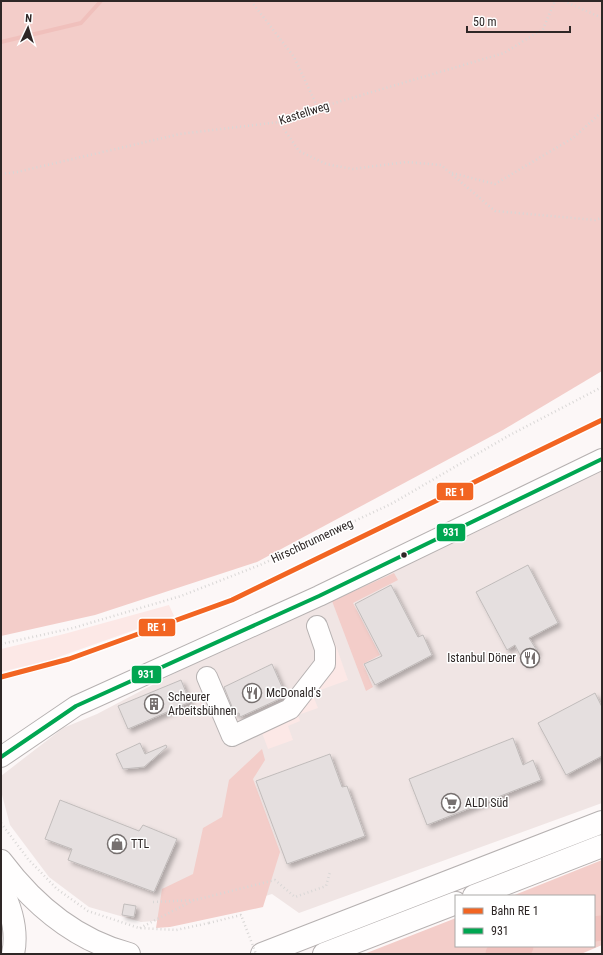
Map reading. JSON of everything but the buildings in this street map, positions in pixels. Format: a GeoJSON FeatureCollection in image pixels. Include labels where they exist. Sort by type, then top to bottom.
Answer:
{"type":"FeatureCollection","features":[{"type":"Feature","properties":{"kind":"highway"},"geometry":{"type":"LineString","coordinates":[[246,954],[263,953],[602,822]]}},
{"type":"Feature","properties":{"kind":"highway"},"geometry":{"type":"LineString","coordinates":[[477,895],[602,846]]}},
{"type":"Feature","properties":{"kind":"highway"},"geometry":{"type":"LineString","coordinates":[[1,861],[32,899],[60,922],[89,939],[129,954]]}},
{"type":"Feature","properties":{"kind":"highway"},"geometry":{"type":"LineString","coordinates":[[1,888],[12,918],[14,932],[13,954]]}},
{"type":"Feature","properties":{"kind":"highway"},"geometry":{"type":"LineString","coordinates":[[324,954],[455,903]]}},
{"type":"Feature","properties":{"kind":"street"},"geometry":{"type":"LineString","coordinates":[[1,757],[76,706],[319,596],[602,459]]}},
{"type":"Feature","properties":{"kind":"street"},"geometry":{"type":"LineString","coordinates":[[207,676],[232,736],[290,709],[325,664],[325,649],[316,626]]}},
{"type":"Feature","properties":{"kind":"path"},"geometry":{"type":"LineString","coordinates":[[251,1],[294,57],[318,108]]}},
{"type":"Feature","properties":{"kind":"path","name":"Kastellweg"},"geometry":{"type":"LineString","coordinates":[[1,174],[17,172],[180,134],[279,122],[318,108],[504,53],[543,29],[555,1]]}},
{"type":"Feature","properties":{"kind":"path"},"geometry":{"type":"LineString","coordinates":[[564,1],[602,18]]}},
{"type":"Feature","properties":{"kind":"path"},"geometry":{"type":"LineString","coordinates":[[452,173],[494,184],[573,138],[602,112]]}},
{"type":"Feature","properties":{"kind":"path"},"geometry":{"type":"LineString","coordinates":[[279,122],[299,151],[326,164],[353,169],[406,162],[441,165],[496,211],[595,220],[602,218]]}},
{"type":"Feature","properties":{"kind":"path","name":"Hirschbrunnenweg"},"geometry":{"type":"LineString","coordinates":[[1,644],[73,628],[181,596],[260,565],[391,504],[508,436],[602,388]]}},
{"type":"Feature","properties":{"kind":"path"},"geometry":{"type":"LineString","coordinates":[[1,823],[28,859],[57,889],[88,912],[140,928],[176,930],[241,915],[263,953]]}},
{"type":"Feature","properties":{"kind":"path"},"geometry":{"type":"LineString","coordinates":[[154,902],[195,900],[275,880],[295,897],[326,886],[330,872]]}},
{"type":"Feature","properties":{"kind":"path"},"geometry":{"type":"LineString","coordinates":[[140,928],[195,900]]}},
{"type":"Feature","properties":{"kind":"shaded area"},"geometry":{"type":"Polygon","coordinates":[[[1,1],[602,1],[602,371],[503,430],[257,562],[95,615],[1,636],[1,1]]]}},
{"type":"Feature","properties":{"kind":"shaded area"},"geometry":{"type":"Polygon","coordinates":[[[602,466],[602,803],[299,913],[272,894],[193,918],[141,922],[89,907],[49,877],[10,825],[1,791],[1,776],[63,728],[97,714],[177,672],[503,517],[602,466]]]}},
{"type":"Feature","properties":{"kind":"shaded area"},"geometry":{"type":"Polygon","coordinates":[[[394,573],[398,580],[353,603],[380,655],[363,664],[373,687],[366,691],[332,601],[394,573]]]}},
{"type":"Feature","properties":{"kind":"shaded area"},"geometry":{"type":"Polygon","coordinates":[[[169,605],[174,616],[50,660],[1,672],[1,649],[64,634],[169,605]]]}},
{"type":"Feature","properties":{"kind":"shaded area"},"geometry":{"type":"Polygon","coordinates":[[[335,643],[348,680],[312,693],[318,708],[298,715],[300,721],[288,726],[293,740],[268,749],[261,730],[327,646],[335,643]]]}},
{"type":"Feature","properties":{"kind":"shaded area"},"geometry":{"type":"Polygon","coordinates":[[[262,749],[265,760],[253,779],[280,852],[263,907],[170,927],[156,928],[162,889],[193,874],[203,828],[222,817],[229,780],[262,749]]]}},
{"type":"Feature","properties":{"kind":"shaded area"},"geometry":{"type":"Polygon","coordinates":[[[602,860],[602,945],[581,954],[364,954],[455,918],[455,947],[595,947],[595,895],[514,895],[602,860]]]}},
{"type":"Feature","properties":{"kind":"waterway"},"geometry":{"type":"LineString","coordinates":[[1,42],[81,23],[101,1]]}},
{"type":"Feature","properties":{"kind":"waterway"},"geometry":{"type":"LineString","coordinates":[[595,929],[602,928]]}},
{"type":"Feature","properties":{"kind":"waterway"},"geometry":{"type":"LineString","coordinates":[[498,954],[518,947]]}},
{"type":"Feature","properties":{"kind":"transit line"},"geometry":{"type":"LineString","coordinates":[[1,677],[69,659],[232,600],[602,420]]}},
{"type":"Feature","properties":{"kind":"transit line","name":"931"},"geometry":{"type":"LineString","coordinates":[[1,757],[76,706],[319,596],[602,459]]}},
{"type":"Feature","properties":{"kind":"place","name":"Istanbul Döner"},"geometry":{"type":"Point","coordinates":[530,658]}},
{"type":"Feature","properties":{"kind":"place","name":"McDonald's"},"geometry":{"type":"Point","coordinates":[252,693]}},
{"type":"Feature","properties":{"kind":"place","name":"Scheurer Arbeitsbühnen"},"geometry":{"type":"Point","coordinates":[154,704]}},
{"type":"Feature","properties":{"kind":"place","name":"ALDI Süd"},"geometry":{"type":"Point","coordinates":[451,803]}},
{"type":"Feature","properties":{"kind":"place","name":"TTL"},"geometry":{"type":"Point","coordinates":[117,844]}}]}
